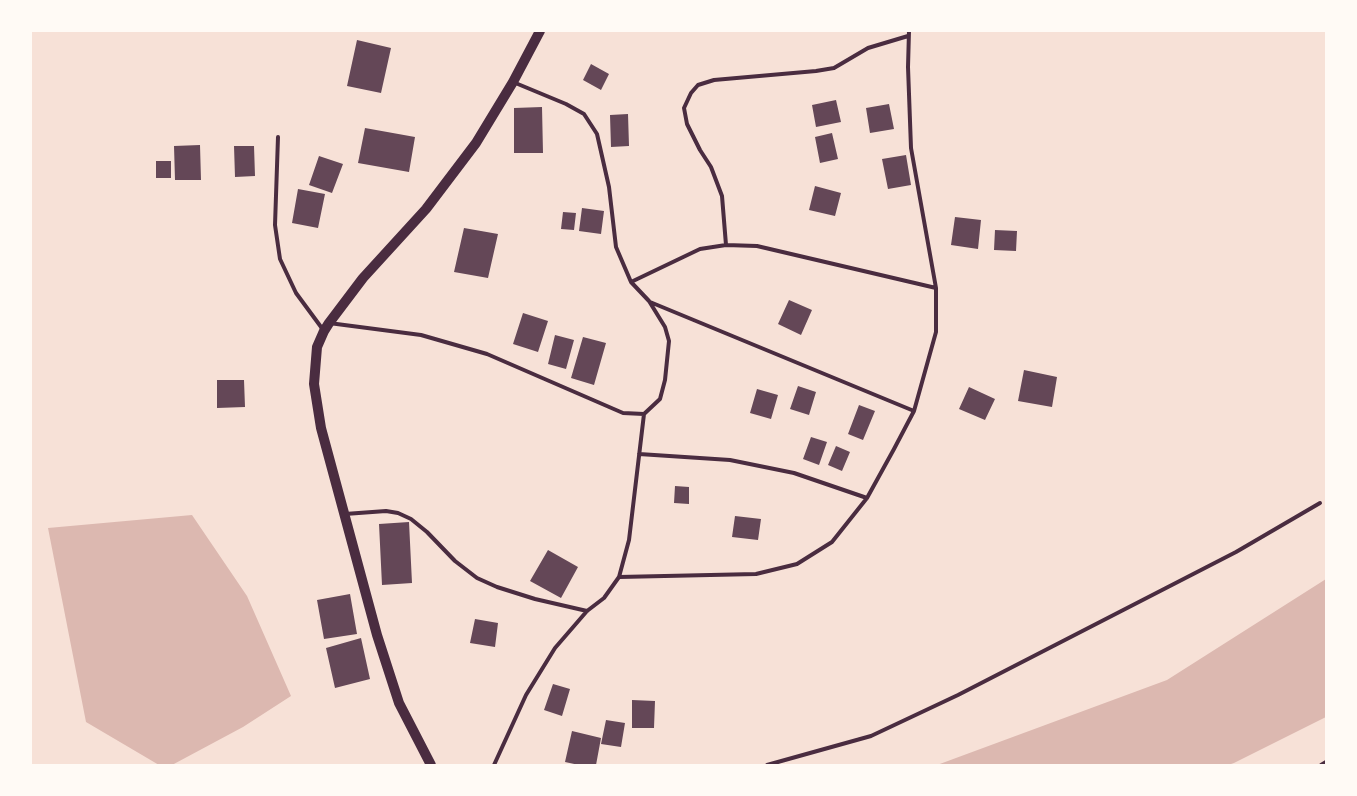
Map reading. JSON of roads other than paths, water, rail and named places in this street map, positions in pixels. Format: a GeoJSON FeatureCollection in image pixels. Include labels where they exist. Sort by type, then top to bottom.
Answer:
{"type":"FeatureCollection","features":[{"type":"Feature","properties":{"kind":"main road"},"geometry":{"type":"LineString","coordinates":[[431,765],[398,703],[377,635],[344,514],[322,428],[314,384],[317,347],[326,327],[363,278],[430,203],[476,143],[513,82],[540,31]]}},
{"type":"Feature","properties":{"kind":"street"},"geometry":{"type":"LineString","coordinates":[[619,577],[756,574],[797,564],[832,542],[867,498],[914,411],[936,332],[936,288],[911,148],[908,67],[909,31]]}},
{"type":"Feature","properties":{"kind":"street"},"geometry":{"type":"LineString","coordinates":[[726,245],[722,196],[712,167],[700,150],[687,124],[684,108],[691,92],[698,85],[714,80],[834,68],[868,48],[908,36]]}},
{"type":"Feature","properties":{"kind":"street"},"geometry":{"type":"LineString","coordinates":[[494,765],[526,695],[555,648],[587,611],[604,598],[619,577],[629,540],[644,414],[660,399],[665,380],[669,341],[665,327],[649,301],[631,282],[616,247],[609,187],[596,134],[584,114],[566,104],[513,82]]}},
{"type":"Feature","properties":{"kind":"street"},"geometry":{"type":"LineString","coordinates":[[278,137],[275,224],[280,259],[296,293],[326,327],[421,335],[487,354],[623,413],[644,414]]}},
{"type":"Feature","properties":{"kind":"street"},"geometry":{"type":"LineString","coordinates":[[631,282],[700,249],[726,245],[757,246],[936,288]]}},
{"type":"Feature","properties":{"kind":"street"},"geometry":{"type":"LineString","coordinates":[[649,301],[914,411]]}},
{"type":"Feature","properties":{"kind":"street"},"geometry":{"type":"LineString","coordinates":[[639,454],[730,460],[794,473],[867,498]]}},
{"type":"Feature","properties":{"kind":"street"},"geometry":{"type":"LineString","coordinates":[[767,765],[871,736],[958,695],[1236,552],[1320,503]]}},
{"type":"Feature","properties":{"kind":"street"},"geometry":{"type":"LineString","coordinates":[[344,514],[386,511],[398,513],[410,519],[427,532],[455,561],[477,578],[497,587],[535,599],[587,611]]}},
{"type":"Feature","properties":{"kind":"street"},"geometry":{"type":"LineString","coordinates":[[1321,765],[1326,762]]}}]}
